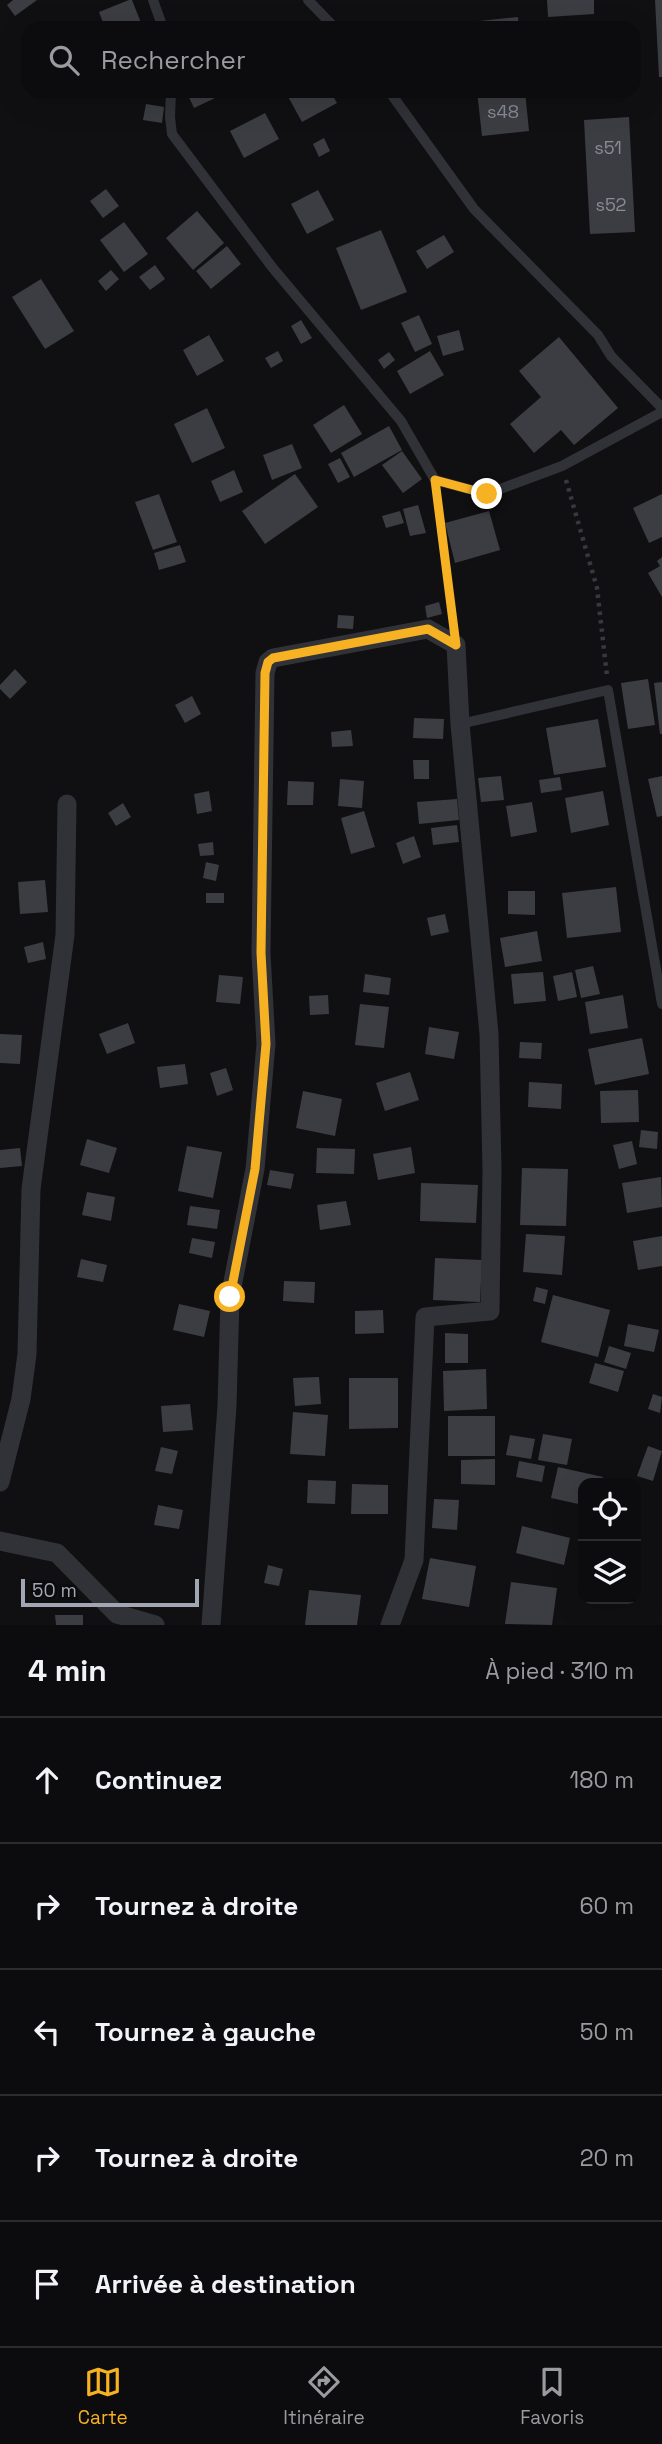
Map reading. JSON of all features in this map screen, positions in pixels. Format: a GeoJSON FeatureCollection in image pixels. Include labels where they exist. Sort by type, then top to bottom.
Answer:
{"type":"FeatureCollection","features":[{"type":"Feature","properties":{"kind":"street"},"geometry":{"type":"LineString","coordinates":[[211,1625],[214,1613],[227,1406],[230,1297],[255,1169],[266,1044],[261,953],[265,673],[268,662],[273,658],[428,629],[456,645],[460,724],[489,1034],[491,1311],[425,1317],[414,1560],[390,1625]]}},
{"type":"Feature","properties":{"kind":"street"},"geometry":{"type":"LineString","coordinates":[[0,1482],[21,1399],[27,1354],[30,1204],[67,911],[66,804]]}},
{"type":"Feature","properties":{"kind":"street"},"geometry":{"type":"LineString","coordinates":[[0,1541],[57,1553],[117,1614],[135,1623],[155,1625]]}},
{"type":"Feature","properties":{"kind":"lane"},"geometry":{"type":"LineString","coordinates":[[153,0],[160,21]]}},
{"type":"Feature","properties":{"kind":"lane"},"geometry":{"type":"LineString","coordinates":[[308,0],[328,21]]}},
{"type":"Feature","properties":{"kind":"lane"},"geometry":{"type":"LineString","coordinates":[[171,98],[172,134],[272,267],[401,421],[435,480],[487,494],[562,466],[662,410],[611,356],[598,335],[474,209],[394,98]]}},
{"type":"Feature","properties":{"kind":"lane"},"geometry":{"type":"LineString","coordinates":[[460,724],[608,690],[662,1004]]}},
{"type":"Feature","properties":{"kind":"path"},"geometry":{"type":"LineString","coordinates":[[562,466],[597,588],[608,690]]}},
{"type":"Feature","properties":{"kind":"path"},"geometry":{"type":"LineString","coordinates":[[435,480],[456,645]]}},
{"type":"Feature","properties":{"kind":"building"},"geometry":{"type":"Polygon","coordinates":[[[13,0],[37,0],[15,16],[7,5],[13,0]]]}},
{"type":"Feature","properties":{"kind":"building"},"geometry":{"type":"Polygon","coordinates":[[[132,0],[140,21],[102,21],[99,12],[132,0]]]}},
{"type":"Feature","properties":{"kind":"building"},"geometry":{"type":"Polygon","coordinates":[[[547,0],[594,0],[594,14],[548,17],[547,0]]]}},
{"type":"Feature","properties":{"kind":"building"},"geometry":{"type":"Polygon","coordinates":[[[655,0],[662,0],[662,77],[659,77],[655,0]]]}},
{"type":"Feature","properties":{"kind":"building"},"geometry":{"type":"Polygon","coordinates":[[[518,17],[518,21],[480,21],[518,17]]]}},
{"type":"Feature","properties":{"kind":"building"},"geometry":{"type":"Polygon","coordinates":[[[189,98],[215,98],[194,108],[189,98]]]}},
{"type":"Feature","properties":{"kind":"building"},"geometry":{"type":"Polygon","coordinates":[[[289,98],[334,98],[337,103],[302,122],[289,98]]]}},
{"type":"Feature","properties":{"kind":"building"},"geometry":{"type":"Polygon","coordinates":[[[478,98],[526,98],[529,131],[482,136],[478,98]]]}},
{"type":"Feature","properties":{"kind":"building"},"geometry":{"type":"Polygon","coordinates":[[[146,104],[164,107],[162,123],[143,120],[146,104]]]}},
{"type":"Feature","properties":{"kind":"building"},"geometry":{"type":"Polygon","coordinates":[[[265,113],[279,139],[244,158],[230,131],[265,113]]]}},
{"type":"Feature","properties":{"kind":"building"},"geometry":{"type":"Polygon","coordinates":[[[629,117],[635,232],[590,234],[584,120],[629,117]]]}},
{"type":"Feature","properties":{"kind":"building"},"geometry":{"type":"Polygon","coordinates":[[[324,138],[330,151],[319,157],[313,144],[324,138]]]}},
{"type":"Feature","properties":{"kind":"building"},"geometry":{"type":"Polygon","coordinates":[[[106,189],[119,206],[103,218],[90,201],[106,189]]]}},
{"type":"Feature","properties":{"kind":"building"},"geometry":{"type":"Polygon","coordinates":[[[318,190],[334,220],[307,234],[291,204],[318,190]]]}},
{"type":"Feature","properties":{"kind":"building"},"geometry":{"type":"Polygon","coordinates":[[[197,211],[224,243],[193,270],[166,238],[197,211]]]}},
{"type":"Feature","properties":{"kind":"building"},"geometry":{"type":"Polygon","coordinates":[[[124,222],[148,254],[124,272],[100,240],[124,222]]]}},
{"type":"Feature","properties":{"kind":"building"},"geometry":{"type":"Polygon","coordinates":[[[381,230],[407,292],[361,310],[336,248],[381,230]]]}},
{"type":"Feature","properties":{"kind":"building"},"geometry":{"type":"Polygon","coordinates":[[[444,235],[454,252],[427,269],[416,251],[444,235]]]}},
{"type":"Feature","properties":{"kind":"building"},"geometry":{"type":"Polygon","coordinates":[[[227,246],[241,264],[211,289],[196,271],[227,246]]]}},
{"type":"Feature","properties":{"kind":"building"},"geometry":{"type":"Polygon","coordinates":[[[155,265],[165,279],[150,290],[139,277],[155,265]]]}},
{"type":"Feature","properties":{"kind":"building"},"geometry":{"type":"Polygon","coordinates":[[[111,270],[119,279],[106,291],[98,281],[111,270]]]}},
{"type":"Feature","properties":{"kind":"building"},"geometry":{"type":"Polygon","coordinates":[[[41,279],[74,331],[45,349],[12,297],[41,279]]]}},
{"type":"Feature","properties":{"kind":"building"},"geometry":{"type":"Polygon","coordinates":[[[419,315],[432,344],[415,352],[401,323],[419,315]]]}},
{"type":"Feature","properties":{"kind":"building"},"geometry":{"type":"Polygon","coordinates":[[[301,320],[312,338],[301,344],[291,326],[301,320]]]}},
{"type":"Feature","properties":{"kind":"building"},"geometry":{"type":"Polygon","coordinates":[[[459,330],[464,350],[443,356],[437,336],[459,330]]]}},
{"type":"Feature","properties":{"kind":"building"},"geometry":{"type":"Polygon","coordinates":[[[209,335],[224,361],[197,376],[183,350],[209,335]]]}},
{"type":"Feature","properties":{"kind":"building"},"geometry":{"type":"Polygon","coordinates":[[[559,337],[618,408],[574,445],[561,430],[534,453],[510,424],[541,397],[519,371],[559,337]]]}},
{"type":"Feature","properties":{"kind":"building"},"geometry":{"type":"Polygon","coordinates":[[[278,351],[283,361],[271,368],[265,358],[278,351]]]}},
{"type":"Feature","properties":{"kind":"building"},"geometry":{"type":"Polygon","coordinates":[[[430,351],[444,375],[410,394],[397,371],[430,351]]]}},
{"type":"Feature","properties":{"kind":"building"},"geometry":{"type":"Polygon","coordinates":[[[389,352],[395,360],[384,369],[378,360],[389,352]]]}},
{"type":"Feature","properties":{"kind":"building"},"geometry":{"type":"Polygon","coordinates":[[[344,405],[362,434],[331,453],[313,425],[344,405]]]}},
{"type":"Feature","properties":{"kind":"building"},"geometry":{"type":"Polygon","coordinates":[[[207,408],[225,448],[192,463],[174,424],[207,408]]]}},
{"type":"Feature","properties":{"kind":"building"},"geometry":{"type":"Polygon","coordinates":[[[389,426],[402,450],[354,477],[341,453],[389,426]]]}},
{"type":"Feature","properties":{"kind":"building"},"geometry":{"type":"Polygon","coordinates":[[[292,444],[302,468],[272,480],[263,455],[292,444]]]}},
{"type":"Feature","properties":{"kind":"building"},"geometry":{"type":"Polygon","coordinates":[[[402,451],[422,479],[403,493],[382,465],[402,451]]]}},
{"type":"Feature","properties":{"kind":"building"},"geometry":{"type":"Polygon","coordinates":[[[340,458],[350,477],[338,483],[328,464],[340,458]]]}},
{"type":"Feature","properties":{"kind":"building"},"geometry":{"type":"Polygon","coordinates":[[[234,470],[243,492],[220,502],[211,481],[234,470]]]}},
{"type":"Feature","properties":{"kind":"building"},"geometry":{"type":"Polygon","coordinates":[[[295,474],[318,507],[265,544],[242,511],[295,474]]]}},
{"type":"Feature","properties":{"kind":"building"},"geometry":{"type":"Polygon","coordinates":[[[159,494],[177,542],[153,550],[135,502],[159,494]]]}},
{"type":"Feature","properties":{"kind":"building"},"geometry":{"type":"Polygon","coordinates":[[[662,494],[662,537],[649,543],[633,508],[662,494]]]}},
{"type":"Feature","properties":{"kind":"building"},"geometry":{"type":"Polygon","coordinates":[[[418,505],[426,533],[410,536],[403,509],[418,505]]]}},
{"type":"Feature","properties":{"kind":"building"},"geometry":{"type":"Polygon","coordinates":[[[400,511],[404,523],[386,528],[382,516],[400,511]]]}},
{"type":"Feature","properties":{"kind":"building"},"geometry":{"type":"Polygon","coordinates":[[[489,511],[500,550],[455,563],[445,523],[489,511]]]}},
{"type":"Feature","properties":{"kind":"building"},"geometry":{"type":"Polygon","coordinates":[[[180,545],[186,562],[159,570],[154,553],[180,545]]]}},
{"type":"Feature","properties":{"kind":"building"},"geometry":{"type":"Polygon","coordinates":[[[662,557],[662,597],[648,573],[660,566],[657,561],[662,557]]]}},
{"type":"Feature","properties":{"kind":"building"},"geometry":{"type":"Polygon","coordinates":[[[439,602],[442,614],[427,618],[425,606],[439,602]]]}},
{"type":"Feature","properties":{"kind":"building"},"geometry":{"type":"Polygon","coordinates":[[[338,615],[354,616],[353,629],[337,628],[338,615]]]}},
{"type":"Feature","properties":{"kind":"building"},"geometry":{"type":"Polygon","coordinates":[[[15,669],[27,682],[10,699],[0,689],[0,685],[15,669]]]}},
{"type":"Feature","properties":{"kind":"building"},"geometry":{"type":"Polygon","coordinates":[[[648,679],[655,725],[628,729],[621,683],[648,679]]]}},
{"type":"Feature","properties":{"kind":"building"},"geometry":{"type":"Polygon","coordinates":[[[662,682],[662,734],[660,734],[654,683],[662,682]]]}},
{"type":"Feature","properties":{"kind":"building"},"geometry":{"type":"Polygon","coordinates":[[[192,696],[201,714],[185,723],[175,705],[192,696]]]}},
{"type":"Feature","properties":{"kind":"building"},"geometry":{"type":"Polygon","coordinates":[[[414,718],[444,719],[443,739],[413,738],[414,718]]]}},
{"type":"Feature","properties":{"kind":"building"},"geometry":{"type":"Polygon","coordinates":[[[598,719],[606,767],[554,775],[546,728],[598,719]]]}},
{"type":"Feature","properties":{"kind":"building"},"geometry":{"type":"Polygon","coordinates":[[[351,730],[353,746],[332,747],[331,732],[351,730]]]}},
{"type":"Feature","properties":{"kind":"building"},"geometry":{"type":"Polygon","coordinates":[[[413,760],[429,760],[429,779],[414,779],[413,760]]]}},
{"type":"Feature","properties":{"kind":"building"},"geometry":{"type":"Polygon","coordinates":[[[501,776],[504,800],[481,802],[478,778],[501,776]]]}},
{"type":"Feature","properties":{"kind":"building"},"geometry":{"type":"Polygon","coordinates":[[[662,776],[662,816],[657,817],[648,779],[662,776]]]}},
{"type":"Feature","properties":{"kind":"building"},"geometry":{"type":"Polygon","coordinates":[[[560,777],[562,790],[541,793],[539,780],[560,777]]]}},
{"type":"Feature","properties":{"kind":"building"},"geometry":{"type":"Polygon","coordinates":[[[340,779],[364,781],[362,808],[338,806],[340,779]]]}},
{"type":"Feature","properties":{"kind":"building"},"geometry":{"type":"Polygon","coordinates":[[[288,781],[314,782],[313,805],[287,805],[288,781]]]}},
{"type":"Feature","properties":{"kind":"building"},"geometry":{"type":"Polygon","coordinates":[[[209,791],[212,811],[197,814],[194,794],[209,791]]]}},
{"type":"Feature","properties":{"kind":"building"},"geometry":{"type":"Polygon","coordinates":[[[603,791],[609,825],[571,833],[565,798],[603,791]]]}},
{"type":"Feature","properties":{"kind":"building"},"geometry":{"type":"Polygon","coordinates":[[[457,799],[459,820],[419,824],[417,802],[457,799]]]}},
{"type":"Feature","properties":{"kind":"building"},"geometry":{"type":"Polygon","coordinates":[[[532,802],[537,832],[511,837],[506,806],[532,802]]]}},
{"type":"Feature","properties":{"kind":"building"},"geometry":{"type":"Polygon","coordinates":[[[123,803],[131,817],[116,826],[108,813],[123,803]]]}},
{"type":"Feature","properties":{"kind":"building"},"geometry":{"type":"Polygon","coordinates":[[[364,811],[375,847],[351,854],[341,818],[364,811]]]}},
{"type":"Feature","properties":{"kind":"building"},"geometry":{"type":"Polygon","coordinates":[[[457,825],[459,842],[433,845],[431,828],[457,825]]]}},
{"type":"Feature","properties":{"kind":"building"},"geometry":{"type":"Polygon","coordinates":[[[414,836],[421,857],[403,864],[396,843],[414,836]]]}},
{"type":"Feature","properties":{"kind":"building"},"geometry":{"type":"Polygon","coordinates":[[[213,842],[214,855],[200,856],[198,844],[213,842]]]}},
{"type":"Feature","properties":{"kind":"building"},"geometry":{"type":"Polygon","coordinates":[[[206,862],[219,865],[216,881],[203,878],[206,862]]]}},
{"type":"Feature","properties":{"kind":"building"},"geometry":{"type":"Polygon","coordinates":[[[45,880],[48,912],[20,914],[18,882],[45,880]]]}},
{"type":"Feature","properties":{"kind":"building"},"geometry":{"type":"Polygon","coordinates":[[[616,887],[621,932],[567,938],[562,893],[616,887]]]}},
{"type":"Feature","properties":{"kind":"building"},"geometry":{"type":"Polygon","coordinates":[[[508,891],[535,891],[535,915],[508,914],[508,891]]]}},
{"type":"Feature","properties":{"kind":"building"},"geometry":{"type":"Polygon","coordinates":[[[206,893],[224,893],[224,903],[206,903],[206,893]]]}},
{"type":"Feature","properties":{"kind":"building"},"geometry":{"type":"Polygon","coordinates":[[[445,914],[449,932],[431,936],[427,918],[445,914]]]}},
{"type":"Feature","properties":{"kind":"building"},"geometry":{"type":"Polygon","coordinates":[[[537,931],[542,961],[505,967],[500,938],[537,931]]]}},
{"type":"Feature","properties":{"kind":"building"},"geometry":{"type":"Polygon","coordinates":[[[43,942],[46,959],[28,963],[24,947],[43,942]]]}},
{"type":"Feature","properties":{"kind":"building"},"geometry":{"type":"Polygon","coordinates":[[[593,966],[600,994],[581,998],[575,970],[593,966]]]}},
{"type":"Feature","properties":{"kind":"building"},"geometry":{"type":"Polygon","coordinates":[[[543,972],[546,1001],[514,1004],[511,974],[543,972]]]}},
{"type":"Feature","properties":{"kind":"building"},"geometry":{"type":"Polygon","coordinates":[[[572,972],[577,997],[558,1001],[553,976],[572,972]]]}},
{"type":"Feature","properties":{"kind":"building"},"geometry":{"type":"Polygon","coordinates":[[[365,974],[391,978],[389,995],[363,992],[365,974]]]}},
{"type":"Feature","properties":{"kind":"building"},"geometry":{"type":"Polygon","coordinates":[[[219,975],[243,977],[240,1004],[216,1002],[219,975]]]}},
{"type":"Feature","properties":{"kind":"building"},"geometry":{"type":"Polygon","coordinates":[[[328,995],[329,1014],[310,1015],[309,996],[328,995]]]}},
{"type":"Feature","properties":{"kind":"building"},"geometry":{"type":"Polygon","coordinates":[[[623,995],[628,1028],[590,1034],[585,1002],[623,995]]]}},
{"type":"Feature","properties":{"kind":"building"},"geometry":{"type":"Polygon","coordinates":[[[360,1004],[389,1007],[384,1048],[355,1045],[360,1004]]]}},
{"type":"Feature","properties":{"kind":"building"},"geometry":{"type":"Polygon","coordinates":[[[128,1023],[135,1043],[107,1054],[99,1034],[128,1023]]]}},
{"type":"Feature","properties":{"kind":"building"},"geometry":{"type":"Polygon","coordinates":[[[429,1027],[459,1032],[454,1059],[425,1054],[429,1027]]]}},
{"type":"Feature","properties":{"kind":"building"},"geometry":{"type":"Polygon","coordinates":[[[0,1034],[22,1035],[20,1064],[0,1063],[0,1034]]]}},
{"type":"Feature","properties":{"kind":"building"},"geometry":{"type":"Polygon","coordinates":[[[642,1038],[649,1074],[595,1085],[588,1049],[642,1038]]]}},
{"type":"Feature","properties":{"kind":"building"},"geometry":{"type":"Polygon","coordinates":[[[520,1042],[542,1043],[541,1059],[519,1058],[520,1042]]]}},
{"type":"Feature","properties":{"kind":"building"},"geometry":{"type":"Polygon","coordinates":[[[185,1064],[188,1084],[160,1088],[157,1067],[185,1064]]]}},
{"type":"Feature","properties":{"kind":"building"},"geometry":{"type":"Polygon","coordinates":[[[226,1068],[233,1090],[217,1096],[210,1073],[226,1068]]]}},
{"type":"Feature","properties":{"kind":"building"},"geometry":{"type":"Polygon","coordinates":[[[410,1072],[419,1100],[385,1111],[376,1083],[410,1072]]]}},
{"type":"Feature","properties":{"kind":"building"},"geometry":{"type":"Polygon","coordinates":[[[529,1082],[562,1084],[561,1109],[528,1107],[529,1082]]]}},
{"type":"Feature","properties":{"kind":"building"},"geometry":{"type":"Polygon","coordinates":[[[638,1090],[639,1122],[601,1123],[600,1091],[638,1090]]]}},
{"type":"Feature","properties":{"kind":"building"},"geometry":{"type":"Polygon","coordinates":[[[303,1091],[342,1099],[335,1136],[296,1128],[303,1091]]]}},
{"type":"Feature","properties":{"kind":"building"},"geometry":{"type":"Polygon","coordinates":[[[641,1130],[658,1132],[657,1149],[639,1147],[641,1130]]]}},
{"type":"Feature","properties":{"kind":"building"},"geometry":{"type":"Polygon","coordinates":[[[87,1139],[117,1148],[109,1173],[80,1165],[87,1139]]]}},
{"type":"Feature","properties":{"kind":"building"},"geometry":{"type":"Polygon","coordinates":[[[632,1141],[637,1164],[619,1169],[613,1145],[632,1141]]]}},
{"type":"Feature","properties":{"kind":"building"},"geometry":{"type":"Polygon","coordinates":[[[187,1146],[222,1152],[213,1198],[178,1191],[187,1146]]]}},
{"type":"Feature","properties":{"kind":"building"},"geometry":{"type":"Polygon","coordinates":[[[411,1147],[415,1173],[378,1180],[373,1154],[411,1147]]]}},
{"type":"Feature","properties":{"kind":"building"},"geometry":{"type":"Polygon","coordinates":[[[20,1148],[22,1166],[0,1168],[0,1150],[20,1148]]]}},
{"type":"Feature","properties":{"kind":"building"},"geometry":{"type":"Polygon","coordinates":[[[317,1148],[355,1149],[354,1174],[316,1173],[317,1148]]]}},
{"type":"Feature","properties":{"kind":"building"},"geometry":{"type":"Polygon","coordinates":[[[522,1168],[568,1169],[566,1226],[520,1225],[522,1168]]]}},
{"type":"Feature","properties":{"kind":"building"},"geometry":{"type":"Polygon","coordinates":[[[270,1170],[294,1174],[291,1189],[267,1185],[270,1170]]]}},
{"type":"Feature","properties":{"kind":"building"},"geometry":{"type":"Polygon","coordinates":[[[661,1177],[662,1207],[627,1213],[622,1183],[661,1177]]]}},
{"type":"Feature","properties":{"kind":"building"},"geometry":{"type":"Polygon","coordinates":[[[421,1183],[478,1185],[476,1223],[420,1221],[421,1183]]]}},
{"type":"Feature","properties":{"kind":"building"},"geometry":{"type":"Polygon","coordinates":[[[87,1192],[115,1197],[111,1221],[82,1215],[87,1192]]]}},
{"type":"Feature","properties":{"kind":"building"},"geometry":{"type":"Polygon","coordinates":[[[346,1201],[351,1225],[320,1230],[317,1205],[346,1201]]]}},
{"type":"Feature","properties":{"kind":"building"},"geometry":{"type":"Polygon","coordinates":[[[190,1206],[220,1210],[217,1229],[187,1225],[190,1206]]]}},
{"type":"Feature","properties":{"kind":"building"},"geometry":{"type":"Polygon","coordinates":[[[526,1234],[565,1236],[562,1275],[523,1272],[526,1234]]]}},
{"type":"Feature","properties":{"kind":"building"},"geometry":{"type":"Polygon","coordinates":[[[662,1236],[662,1266],[638,1270],[633,1241],[662,1236]]]}},
{"type":"Feature","properties":{"kind":"building"},"geometry":{"type":"Polygon","coordinates":[[[192,1238],[215,1242],[212,1258],[189,1253],[192,1238]]]}},
{"type":"Feature","properties":{"kind":"building"},"geometry":{"type":"Polygon","coordinates":[[[435,1258],[482,1260],[480,1302],[433,1300],[435,1258]]]}},
{"type":"Feature","properties":{"kind":"building"},"geometry":{"type":"Polygon","coordinates":[[[81,1259],[107,1265],[103,1282],[77,1277],[81,1259]]]}},
{"type":"Feature","properties":{"kind":"building"},"geometry":{"type":"Polygon","coordinates":[[[284,1281],[315,1282],[314,1303],[283,1301],[284,1281]]]}},
{"type":"Feature","properties":{"kind":"building"},"geometry":{"type":"Polygon","coordinates":[[[536,1287],[548,1290],[545,1304],[533,1301],[536,1287]]]}},
{"type":"Feature","properties":{"kind":"building"},"geometry":{"type":"Polygon","coordinates":[[[553,1295],[610,1310],[598,1357],[541,1342],[553,1295]]]}},
{"type":"Feature","properties":{"kind":"building"},"geometry":{"type":"Polygon","coordinates":[[[179,1304],[210,1311],[204,1337],[173,1330],[179,1304]]]}},
{"type":"Feature","properties":{"kind":"building"},"geometry":{"type":"Polygon","coordinates":[[[383,1310],[384,1333],[355,1334],[355,1311],[383,1310]]]}},
{"type":"Feature","properties":{"kind":"building"},"geometry":{"type":"Polygon","coordinates":[[[628,1324],[659,1330],[654,1352],[624,1346],[628,1324]]]}},
{"type":"Feature","properties":{"kind":"building"},"geometry":{"type":"Polygon","coordinates":[[[445,1333],[468,1334],[468,1363],[445,1363],[445,1333]]]}},
{"type":"Feature","properties":{"kind":"building"},"geometry":{"type":"Polygon","coordinates":[[[609,1346],[631,1353],[626,1369],[604,1362],[609,1346]]]}},
{"type":"Feature","properties":{"kind":"building"},"geometry":{"type":"Polygon","coordinates":[[[595,1363],[624,1371],[618,1392],[589,1383],[595,1363]]]}},
{"type":"Feature","properties":{"kind":"building"},"geometry":{"type":"Polygon","coordinates":[[[486,1369],[487,1409],[444,1411],[443,1371],[486,1369]]]}},
{"type":"Feature","properties":{"kind":"building"},"geometry":{"type":"Polygon","coordinates":[[[319,1377],[321,1404],[295,1406],[293,1378],[319,1377]]]}},
{"type":"Feature","properties":{"kind":"building"},"geometry":{"type":"Polygon","coordinates":[[[349,1378],[398,1378],[398,1428],[349,1429],[349,1378]]]}},
{"type":"Feature","properties":{"kind":"building"},"geometry":{"type":"Polygon","coordinates":[[[653,1394],[662,1397],[660,1413],[648,1409],[653,1394]]]}},
{"type":"Feature","properties":{"kind":"building"},"geometry":{"type":"Polygon","coordinates":[[[190,1404],[193,1430],[163,1432],[161,1406],[190,1404]]]}},
{"type":"Feature","properties":{"kind":"building"},"geometry":{"type":"Polygon","coordinates":[[[293,1412],[328,1415],[325,1456],[290,1454],[293,1412]]]}},
{"type":"Feature","properties":{"kind":"building"},"geometry":{"type":"Polygon","coordinates":[[[448,1416],[495,1416],[495,1456],[448,1456],[448,1416]]]}},
{"type":"Feature","properties":{"kind":"building"},"geometry":{"type":"Polygon","coordinates":[[[543,1434],[572,1439],[567,1465],[538,1460],[543,1434]]]}},
{"type":"Feature","properties":{"kind":"building"},"geometry":{"type":"Polygon","coordinates":[[[510,1435],[535,1439],[531,1459],[506,1455],[510,1435]]]}},
{"type":"Feature","properties":{"kind":"building"},"geometry":{"type":"Polygon","coordinates":[[[648,1446],[662,1451],[653,1481],[637,1476],[648,1446]]]}},
{"type":"Feature","properties":{"kind":"building"},"geometry":{"type":"Polygon","coordinates":[[[161,1447],[178,1451],[172,1474],[155,1471],[161,1447]]]}},
{"type":"Feature","properties":{"kind":"building"},"geometry":{"type":"Polygon","coordinates":[[[495,1459],[495,1485],[461,1484],[461,1460],[495,1459]]]}},
{"type":"Feature","properties":{"kind":"building"},"geometry":{"type":"Polygon","coordinates":[[[519,1461],[545,1466],[542,1482],[516,1477],[519,1461]]]}},
{"type":"Feature","properties":{"kind":"building"},"geometry":{"type":"Polygon","coordinates":[[[558,1467],[603,1477],[578,1478],[578,1504],[551,1498],[558,1467]]]}},
{"type":"Feature","properties":{"kind":"building"},"geometry":{"type":"Polygon","coordinates":[[[308,1480],[336,1481],[335,1504],[307,1503],[308,1480]]]}},
{"type":"Feature","properties":{"kind":"building"},"geometry":{"type":"Polygon","coordinates":[[[352,1484],[388,1485],[388,1514],[351,1514],[352,1484]]]}},
{"type":"Feature","properties":{"kind":"building"},"geometry":{"type":"Polygon","coordinates":[[[434,1499],[459,1500],[457,1530],[432,1528],[434,1499]]]}},
{"type":"Feature","properties":{"kind":"building"},"geometry":{"type":"Polygon","coordinates":[[[158,1505],[183,1510],[179,1529],[154,1525],[158,1505]]]}},
{"type":"Feature","properties":{"kind":"building"},"geometry":{"type":"Polygon","coordinates":[[[522,1526],[570,1538],[564,1565],[516,1553],[522,1526]]]}},
{"type":"Feature","properties":{"kind":"building"},"geometry":{"type":"Polygon","coordinates":[[[430,1558],[476,1566],[469,1607],[422,1599],[430,1558]]]}},
{"type":"Feature","properties":{"kind":"building"},"geometry":{"type":"Polygon","coordinates":[[[268,1565],[283,1569],[279,1586],[264,1583],[268,1565]]]}},
{"type":"Feature","properties":{"kind":"building"},"geometry":{"type":"Polygon","coordinates":[[[511,1582],[557,1588],[552,1625],[505,1624],[511,1582]]]}},
{"type":"Feature","properties":{"kind":"building"},"geometry":{"type":"Polygon","coordinates":[[[309,1590],[361,1595],[357,1625],[305,1625],[309,1590]]]}},
{"type":"Feature","properties":{"kind":"building"},"geometry":{"type":"Polygon","coordinates":[[[55,1615],[83,1615],[83,1625],[56,1625],[55,1615]]]}},
{"type":"Feature","properties":{"kind":"route"},"geometry":{"type":"LineString","coordinates":[[230,1297],[255,1169],[266,1044],[261,953],[265,673],[268,662],[273,658],[428,629],[456,645],[435,480],[487,494]]}}]}
